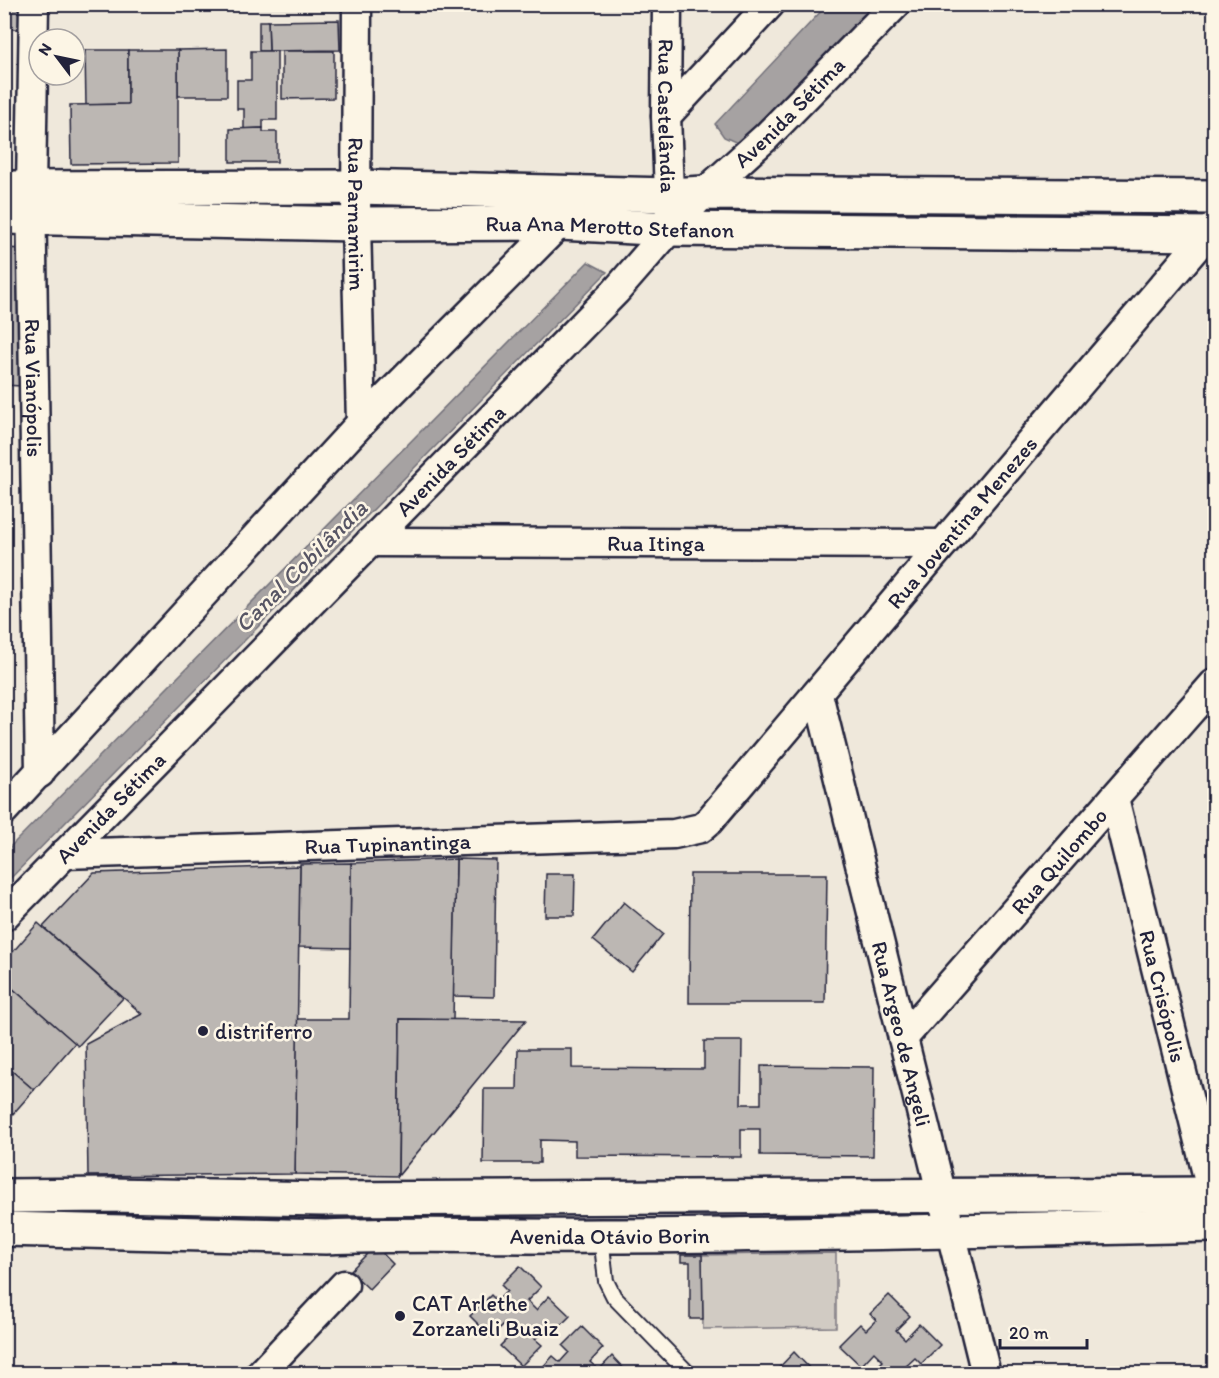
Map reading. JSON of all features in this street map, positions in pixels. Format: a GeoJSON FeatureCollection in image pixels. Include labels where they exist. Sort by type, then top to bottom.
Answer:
{"type":"FeatureCollection","features":[{"type":"Feature","properties":{"kind":"street","name":"Rua Vianópolis"},"geometry":{"type":"LineString","coordinates":[[34,4],[18,202],[40,773]]}},
{"type":"Feature","properties":{"kind":"street","name":"Rua Parnamirim"},"geometry":{"type":"LineString","coordinates":[[357,4],[356,224],[361,423]]}},
{"type":"Feature","properties":{"kind":"street","name":"Rua Castelândia"},"geometry":{"type":"LineString","coordinates":[[667,4],[666,116],[670,229]]}},
{"type":"Feature","properties":{"kind":"street"},"geometry":{"type":"LineString","coordinates":[[666,116],[771,4]]}},
{"type":"Feature","properties":{"kind":"street","name":"Avenida Sétima"},"geometry":{"type":"LineString","coordinates":[[4,916],[616,291],[704,194],[766,137],[896,4]]}},
{"type":"Feature","properties":{"kind":"street","name":"Rua Ana Merotto Stefanon"},"geometry":{"type":"LineString","coordinates":[[18,202],[356,187],[669,195],[1215,197]]}},
{"type":"Feature","properties":{"kind":"street","name":"Rua Ana Merotto Stefanon"},"geometry":{"type":"LineString","coordinates":[[18,202],[356,224],[560,223],[670,229],[1212,232]]}},
{"type":"Feature","properties":{"kind":"street"},"geometry":{"type":"LineString","coordinates":[[4,810],[361,423],[560,223]]}},
{"type":"Feature","properties":{"kind":"street","name":"Rua Joventina Menezes"},"geometry":{"type":"LineString","coordinates":[[710,821],[943,544],[1212,232]]}},
{"type":"Feature","properties":{"kind":"street","name":"Rua Itinga"},"geometry":{"type":"LineString","coordinates":[[370,542],[943,544]]}},
{"type":"Feature","properties":{"kind":"street","name":"Rua Quilombo"},"geometry":{"type":"LineString","coordinates":[[903,1038],[1215,684]]}},
{"type":"Feature","properties":{"kind":"street","name":"Rua Argeo de Angeli"},"geometry":{"type":"LineString","coordinates":[[818,694],[986,1374]]}},
{"type":"Feature","properties":{"kind":"street","name":"Rua Crisópolis"},"geometry":{"type":"LineString","coordinates":[[1114,798],[1214,1204]]}},
{"type":"Feature","properties":{"kind":"street","name":"Rua Tupinantinga"},"geometry":{"type":"LineString","coordinates":[[64,854],[674,834],[701,828],[710,821]]}},
{"type":"Feature","properties":{"kind":"street"},"geometry":{"type":"LineString","coordinates":[[111,1195],[112,1231]]}},
{"type":"Feature","properties":{"kind":"street","name":"Avenida Otávio Borin"},"geometry":{"type":"LineString","coordinates":[[4,1196],[111,1195],[322,1199],[942,1196],[1214,1204]]}},
{"type":"Feature","properties":{"kind":"street"},"geometry":{"type":"LineString","coordinates":[[598,1198],[601,1236]]}},
{"type":"Feature","properties":{"kind":"street"},"geometry":{"type":"LineString","coordinates":[[322,1199],[326,1237]]}},
{"type":"Feature","properties":{"kind":"street","name":"Avenida Otávio Borin"},"geometry":{"type":"LineString","coordinates":[[4,1229],[326,1237],[951,1232],[1214,1204]]}},
{"type":"Feature","properties":{"kind":"street"},"geometry":{"type":"LineString","coordinates":[[260,1374],[344,1285]]}},
{"type":"Feature","properties":{"kind":"lane"},"geometry":{"type":"LineString","coordinates":[[601,1236],[606,1281],[614,1297],[689,1374]]}},
{"type":"Feature","properties":{"kind":"shaded area"},"geometry":{"type":"Polygon","coordinates":[[[836,1253],[836,1327],[703,1329],[702,1255],[836,1253]]]}},
{"type":"Feature","properties":{"kind":"water"},"geometry":{"type":"Polygon","coordinates":[[[827,5],[876,5],[740,144],[724,137],[715,124],[827,5]]]}},
{"type":"Feature","properties":{"kind":"water","name":"Canal Cobilândia"},"geometry":{"type":"Polygon","coordinates":[[[588,262],[607,272],[5,884],[5,852],[588,262]]]}},
{"type":"Feature","properties":{"kind":"building"},"geometry":{"type":"Polygon","coordinates":[[[4,4],[21,4],[21,29],[4,29],[4,4]]]}},
{"type":"Feature","properties":{"kind":"building"},"geometry":{"type":"Polygon","coordinates":[[[339,20],[340,50],[269,51],[268,21],[339,20]]]}},
{"type":"Feature","properties":{"kind":"building"},"geometry":{"type":"Polygon","coordinates":[[[259,21],[268,21],[269,51],[259,51],[259,21]]]}},
{"type":"Feature","properties":{"kind":"building"},"geometry":{"type":"Polygon","coordinates":[[[227,49],[227,96],[178,96],[178,50],[227,49]]]}},
{"type":"Feature","properties":{"kind":"building"},"geometry":{"type":"Polygon","coordinates":[[[87,50],[128,50],[128,104],[86,105],[87,50]]]}},
{"type":"Feature","properties":{"kind":"building"},"geometry":{"type":"Polygon","coordinates":[[[128,50],[178,50],[178,163],[71,164],[70,105],[128,104],[128,50]]]}},
{"type":"Feature","properties":{"kind":"building"},"geometry":{"type":"Polygon","coordinates":[[[251,51],[277,51],[277,120],[263,120],[263,128],[244,129],[244,109],[237,109],[237,80],[251,80],[251,51]]]}},
{"type":"Feature","properties":{"kind":"building"},"geometry":{"type":"Polygon","coordinates":[[[282,51],[334,51],[334,98],[282,99],[282,51]]]}},
{"type":"Feature","properties":{"kind":"building"},"geometry":{"type":"Polygon","coordinates":[[[263,128],[263,132],[277,132],[277,162],[230,162],[230,129],[263,128]]]}},
{"type":"Feature","properties":{"kind":"building"},"geometry":{"type":"Polygon","coordinates":[[[4,248],[24,249],[21,386],[4,385],[4,248]]]}},
{"type":"Feature","properties":{"kind":"building"},"geometry":{"type":"Polygon","coordinates":[[[456,859],[496,860],[494,997],[453,996],[456,859]]]}},
{"type":"Feature","properties":{"kind":"building"},"geometry":{"type":"Polygon","coordinates":[[[456,859],[453,1020],[400,1019],[398,1176],[295,1174],[297,1019],[349,1019],[351,863],[456,859]]]}},
{"type":"Feature","properties":{"kind":"building"},"geometry":{"type":"Polygon","coordinates":[[[351,863],[350,948],[298,947],[300,864],[351,863]]]}},
{"type":"Feature","properties":{"kind":"building","name":"distriferro"},"geometry":{"type":"Polygon","coordinates":[[[300,866],[295,1174],[88,1176],[86,1044],[142,1014],[43,927],[94,873],[300,866]]]}},
{"type":"Feature","properties":{"kind":"building"},"geometry":{"type":"Polygon","coordinates":[[[546,874],[575,874],[574,916],[545,916],[546,874]]]}},
{"type":"Feature","properties":{"kind":"building"},"geometry":{"type":"Polygon","coordinates":[[[690,874],[827,874],[825,1003],[689,1003],[690,874]]]}},
{"type":"Feature","properties":{"kind":"building"},"geometry":{"type":"Polygon","coordinates":[[[624,902],[663,934],[632,972],[593,940],[624,902]]]}},
{"type":"Feature","properties":{"kind":"building"},"geometry":{"type":"Polygon","coordinates":[[[38,923],[123,998],[78,1046],[4,981],[4,962],[38,923]]]}},
{"type":"Feature","properties":{"kind":"building"},"geometry":{"type":"Polygon","coordinates":[[[4,981],[75,1043],[34,1090],[4,1064],[4,981]]]}},
{"type":"Feature","properties":{"kind":"building"},"geometry":{"type":"Polygon","coordinates":[[[400,1019],[526,1020],[398,1176],[400,1019]]]}},
{"type":"Feature","properties":{"kind":"building"},"geometry":{"type":"Polygon","coordinates":[[[704,1041],[742,1041],[741,1104],[761,1104],[761,1066],[874,1067],[873,1156],[760,1155],[760,1129],[741,1129],[741,1157],[575,1156],[575,1141],[540,1140],[540,1163],[483,1163],[484,1089],[517,1089],[518,1049],[572,1049],[572,1068],[704,1069],[704,1041]]]}},
{"type":"Feature","properties":{"kind":"building"},"geometry":{"type":"Polygon","coordinates":[[[4,1064],[34,1090],[4,1124],[4,1064]]]}},
{"type":"Feature","properties":{"kind":"building"},"geometry":{"type":"Polygon","coordinates":[[[375,1246],[393,1264],[369,1289],[350,1271],[375,1246]]]}},
{"type":"Feature","properties":{"kind":"building"},"geometry":{"type":"Polygon","coordinates":[[[681,1255],[702,1255],[703,1319],[690,1319],[690,1262],[681,1262],[681,1255]]]}},
{"type":"Feature","properties":{"kind":"building"},"geometry":{"type":"Polygon","coordinates":[[[520,1266],[541,1287],[527,1301],[536,1310],[549,1296],[570,1316],[551,1335],[545,1330],[535,1339],[542,1345],[521,1366],[500,1346],[514,1332],[505,1323],[491,1337],[470,1316],[491,1295],[497,1301],[507,1291],[501,1285],[520,1266]]]}},
{"type":"Feature","properties":{"kind":"building"},"geometry":{"type":"Polygon","coordinates":[[[889,1295],[910,1316],[896,1330],[905,1339],[919,1324],[940,1345],[921,1364],[915,1358],[904,1368],[910,1374],[870,1374],[883,1361],[874,1352],[861,1366],[839,1345],[860,1324],[866,1330],[876,1320],[870,1314],[889,1295]]]}},
{"type":"Feature","properties":{"kind":"building"},"geometry":{"type":"Polygon","coordinates":[[[582,1327],[603,1348],[590,1362],[599,1370],[612,1356],[629,1374],[536,1374],[553,1356],[560,1362],[569,1352],[563,1346],[582,1327]]]}},
{"type":"Feature","properties":{"kind":"building"},"geometry":{"type":"Polygon","coordinates":[[[794,1352],[815,1374],[773,1374],[794,1352]]]}},
{"type":"Feature","properties":{"kind":"place","name":"distriferro"},"geometry":{"type":"Point","coordinates":[203,1031]}},
{"type":"Feature","properties":{"kind":"place","name":"CAT Arlethe Zorzaneli Buaiz"},"geometry":{"type":"Point","coordinates":[400,1316]}}]}
